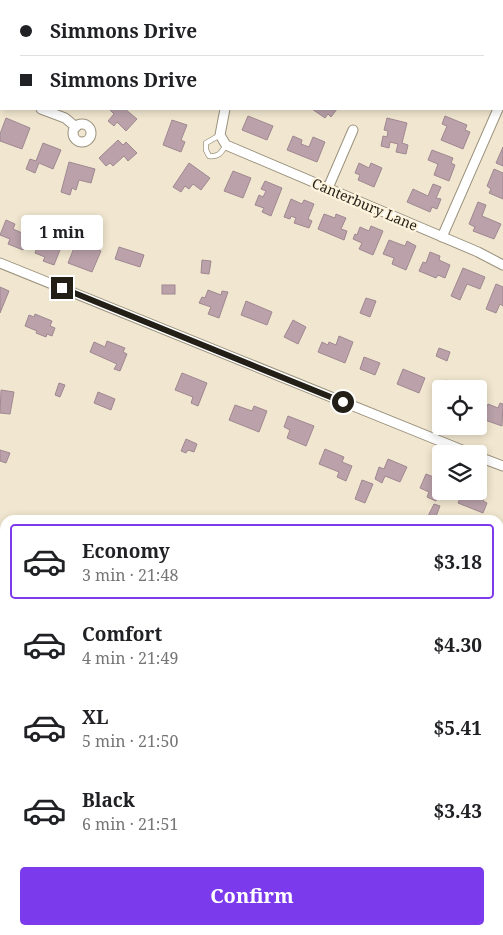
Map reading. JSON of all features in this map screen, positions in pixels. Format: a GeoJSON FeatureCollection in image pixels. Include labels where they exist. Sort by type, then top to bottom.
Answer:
{"type":"FeatureCollection","features":[{"type":"Feature","properties":{"kind":"street"},"geometry":{"type":"LineString","coordinates":[[44,110],[65,118],[76,126]]}},
{"type":"Feature","properties":{"kind":"street"},"geometry":{"type":"LineString","coordinates":[[225,110],[220,134],[226,146]]}},
{"type":"Feature","properties":{"kind":"street"},"geometry":{"type":"LineString","coordinates":[[442,237],[498,110]]}},
{"type":"Feature","properties":{"kind":"street"},"geometry":{"type":"LineString","coordinates":[[328,188],[353,130]]}},
{"type":"Feature","properties":{"kind":"street","name":"Canterbury Lane"},"geometry":{"type":"LineString","coordinates":[[226,146],[478,252],[503,265]]}},
{"type":"Feature","properties":{"kind":"street"},"geometry":{"type":"LineString","coordinates":[[0,263],[450,445]]}},
{"type":"Feature","properties":{"kind":"street"},"geometry":{"type":"LineString","coordinates":[[487,460],[503,466]]}},
{"type":"Feature","properties":{"kind":"lane"},"geometry":{"type":"LineString","coordinates":[[220,134],[206,143],[206,150],[209,156],[221,154],[226,146]]}},
{"type":"Feature","properties":{"kind":"building"},"geometry":{"type":"Polygon","coordinates":[[[110,110],[126,110],[137,119],[126,131],[117,122],[114,126],[108,121],[114,114],[110,110]]]}},
{"type":"Feature","properties":{"kind":"building"},"geometry":{"type":"Polygon","coordinates":[[[313,110],[336,110],[331,117],[328,114],[325,118],[313,110]]]}},
{"type":"Feature","properties":{"kind":"building"},"geometry":{"type":"Polygon","coordinates":[[[248,116],[273,126],[267,140],[242,130],[248,116]]]}},
{"type":"Feature","properties":{"kind":"building"},"geometry":{"type":"Polygon","coordinates":[[[445,116],[467,125],[465,130],[470,132],[463,149],[441,140],[447,126],[442,124],[445,116]]]}},
{"type":"Feature","properties":{"kind":"building"},"geometry":{"type":"Polygon","coordinates":[[[6,118],[30,128],[22,149],[0,141],[0,134],[6,118]]]}},
{"type":"Feature","properties":{"kind":"building"},"geometry":{"type":"Polygon","coordinates":[[[387,118],[407,123],[402,143],[408,145],[406,154],[396,152],[398,144],[390,142],[389,148],[381,146],[383,136],[387,137],[388,131],[384,130],[387,118]]]}},
{"type":"Feature","properties":{"kind":"building"},"geometry":{"type":"Polygon","coordinates":[[[172,120],[187,125],[181,140],[185,142],[181,152],[163,145],[172,120]]]}},
{"type":"Feature","properties":{"kind":"building"},"geometry":{"type":"Polygon","coordinates":[[[293,136],[302,140],[301,144],[309,147],[313,137],[325,142],[317,162],[287,150],[293,136]]]}},
{"type":"Feature","properties":{"kind":"building"},"geometry":{"type":"Polygon","coordinates":[[[118,140],[123,145],[126,142],[137,153],[128,161],[124,156],[113,166],[110,163],[106,166],[99,158],[118,140]]]}},
{"type":"Feature","properties":{"kind":"building"},"geometry":{"type":"Polygon","coordinates":[[[43,143],[61,150],[53,169],[39,163],[35,173],[26,169],[30,159],[36,161],[43,143]]]}},
{"type":"Feature","properties":{"kind":"building"},"geometry":{"type":"Polygon","coordinates":[[[503,147],[503,166],[496,163],[503,147]]]}},
{"type":"Feature","properties":{"kind":"building"},"geometry":{"type":"Polygon","coordinates":[[[432,150],[453,158],[451,163],[455,165],[449,181],[434,175],[438,164],[428,160],[432,150]]]}},
{"type":"Feature","properties":{"kind":"building"},"geometry":{"type":"Polygon","coordinates":[[[69,162],[95,169],[91,183],[79,180],[76,190],[72,188],[70,195],[61,192],[69,162]]]}},
{"type":"Feature","properties":{"kind":"building"},"geometry":{"type":"Polygon","coordinates":[[[189,163],[210,178],[201,190],[193,184],[189,189],[185,186],[181,192],[173,187],[189,163]]]}},
{"type":"Feature","properties":{"kind":"building"},"geometry":{"type":"Polygon","coordinates":[[[359,163],[369,168],[371,163],[382,168],[374,187],[358,180],[360,175],[355,173],[359,163]]]}},
{"type":"Feature","properties":{"kind":"building"},"geometry":{"type":"Polygon","coordinates":[[[494,169],[503,173],[503,199],[489,193],[491,189],[487,186],[494,169]]]}},
{"type":"Feature","properties":{"kind":"building"},"geometry":{"type":"Polygon","coordinates":[[[233,171],[251,178],[243,198],[224,191],[233,171]]]}},
{"type":"Feature","properties":{"kind":"building"},"geometry":{"type":"Polygon","coordinates":[[[265,181],[282,188],[271,216],[262,212],[264,208],[255,205],[259,195],[263,197],[266,191],[261,189],[265,181]]]}},
{"type":"Feature","properties":{"kind":"building"},"geometry":{"type":"Polygon","coordinates":[[[433,184],[441,187],[436,198],[441,199],[437,209],[432,207],[430,212],[407,202],[413,189],[428,196],[433,184]]]}},
{"type":"Feature","properties":{"kind":"building"},"geometry":{"type":"Polygon","coordinates":[[[291,199],[302,204],[304,200],[314,204],[308,219],[312,221],[309,228],[294,223],[296,218],[291,216],[290,219],[284,217],[291,199]]]}},
{"type":"Feature","properties":{"kind":"building"},"geometry":{"type":"Polygon","coordinates":[[[478,202],[486,205],[482,216],[501,224],[494,239],[473,231],[475,227],[469,224],[478,202]]]}},
{"type":"Feature","properties":{"kind":"building"},"geometry":{"type":"Polygon","coordinates":[[[324,214],[335,218],[336,214],[346,218],[341,229],[347,231],[344,240],[318,229],[324,214]]]}},
{"type":"Feature","properties":{"kind":"building"},"geometry":{"type":"Polygon","coordinates":[[[6,220],[15,224],[13,229],[29,236],[23,250],[8,244],[10,239],[0,235],[6,220]]]}},
{"type":"Feature","properties":{"kind":"building"},"geometry":{"type":"Polygon","coordinates":[[[371,226],[383,231],[373,255],[359,249],[362,243],[353,239],[360,227],[369,231],[371,226]]]}},
{"type":"Feature","properties":{"kind":"building"},"geometry":{"type":"Polygon","coordinates":[[[42,233],[52,236],[48,245],[60,250],[54,265],[43,261],[45,257],[35,253],[42,233]]]}},
{"type":"Feature","properties":{"kind":"building"},"geometry":{"type":"Polygon","coordinates":[[[389,240],[405,246],[407,241],[416,246],[406,270],[392,264],[394,258],[383,254],[389,240]]]}},
{"type":"Feature","properties":{"kind":"building"},"geometry":{"type":"Polygon","coordinates":[[[76,243],[101,251],[92,272],[68,263],[76,243]]]}},
{"type":"Feature","properties":{"kind":"building"},"geometry":{"type":"Polygon","coordinates":[[[119,247],[144,255],[140,267],[115,259],[119,247]]]}},
{"type":"Feature","properties":{"kind":"building"},"geometry":{"type":"Polygon","coordinates":[[[430,252],[440,256],[439,260],[450,265],[445,278],[438,275],[436,278],[419,271],[423,262],[426,263],[430,252]]]}},
{"type":"Feature","properties":{"kind":"building"},"geometry":{"type":"Polygon","coordinates":[[[202,260],[211,261],[209,274],[201,273],[202,260]]]}},
{"type":"Feature","properties":{"kind":"building"},"geometry":{"type":"Polygon","coordinates":[[[463,268],[485,277],[480,289],[467,284],[460,300],[451,296],[463,268]]]}},
{"type":"Feature","properties":{"kind":"building"},"geometry":{"type":"Polygon","coordinates":[[[496,284],[503,287],[503,306],[500,304],[496,313],[486,309],[496,284]]]}},
{"type":"Feature","properties":{"kind":"building"},"geometry":{"type":"Polygon","coordinates":[[[162,285],[175,285],[175,294],[162,294],[162,285]]]}},
{"type":"Feature","properties":{"kind":"building"},"geometry":{"type":"Polygon","coordinates":[[[0,287],[9,291],[0,313],[0,287]]]}},
{"type":"Feature","properties":{"kind":"building"},"geometry":{"type":"Polygon","coordinates":[[[208,290],[221,295],[222,291],[228,292],[219,318],[208,314],[211,307],[199,303],[202,297],[205,298],[208,290]]]}},
{"type":"Feature","properties":{"kind":"building"},"geometry":{"type":"Polygon","coordinates":[[[366,298],[376,301],[370,317],[360,313],[366,298]]]}},
{"type":"Feature","properties":{"kind":"building"},"geometry":{"type":"Polygon","coordinates":[[[246,301],[272,312],[267,325],[241,315],[246,301]]]}},
{"type":"Feature","properties":{"kind":"building"},"geometry":{"type":"Polygon","coordinates":[[[35,314],[52,321],[50,326],[55,328],[52,336],[47,334],[46,337],[25,326],[29,315],[34,317],[35,314]]]}},
{"type":"Feature","properties":{"kind":"building"},"geometry":{"type":"Polygon","coordinates":[[[293,320],[306,327],[298,344],[284,337],[293,320]]]}},
{"type":"Feature","properties":{"kind":"building"},"geometry":{"type":"Polygon","coordinates":[[[339,336],[353,342],[345,363],[318,352],[322,342],[328,345],[329,342],[336,345],[339,336]]]}},
{"type":"Feature","properties":{"kind":"building"},"geometry":{"type":"Polygon","coordinates":[[[107,341],[125,348],[123,352],[127,354],[120,371],[114,369],[117,364],[90,352],[94,342],[105,347],[107,341]]]}},
{"type":"Feature","properties":{"kind":"building"},"geometry":{"type":"Polygon","coordinates":[[[439,348],[450,352],[447,361],[436,356],[439,348]]]}},
{"type":"Feature","properties":{"kind":"building"},"geometry":{"type":"Polygon","coordinates":[[[364,357],[380,363],[375,375],[360,369],[364,357]]]}},
{"type":"Feature","properties":{"kind":"building"},"geometry":{"type":"Polygon","coordinates":[[[403,369],[425,378],[419,393],[397,384],[403,369]]]}},
{"type":"Feature","properties":{"kind":"building"},"geometry":{"type":"Polygon","coordinates":[[[182,373],[207,383],[198,406],[191,403],[193,397],[175,390],[182,373]]]}},
{"type":"Feature","properties":{"kind":"building"},"geometry":{"type":"Polygon","coordinates":[[[59,383],[65,385],[60,397],[55,395],[59,383]]]}},
{"type":"Feature","properties":{"kind":"building"},"geometry":{"type":"Polygon","coordinates":[[[1,390],[14,392],[10,414],[0,413],[1,390]]]}},
{"type":"Feature","properties":{"kind":"building"},"geometry":{"type":"Polygon","coordinates":[[[98,392],[115,399],[111,410],[94,403],[98,392]]]}},
{"type":"Feature","properties":{"kind":"building"},"geometry":{"type":"Polygon","coordinates":[[[500,403],[503,404],[502,426],[487,421],[488,404],[498,408],[500,403]]]}},
{"type":"Feature","properties":{"kind":"building"},"geometry":{"type":"Polygon","coordinates":[[[235,405],[252,411],[254,406],[267,411],[259,432],[229,420],[235,405]]]}},
{"type":"Feature","properties":{"kind":"building"},"geometry":{"type":"Polygon","coordinates":[[[288,416],[314,426],[306,446],[287,438],[290,430],[284,427],[288,416]]]}},
{"type":"Feature","properties":{"kind":"building"},"geometry":{"type":"Polygon","coordinates":[[[186,439],[197,444],[194,452],[188,450],[186,453],[181,451],[186,439]]]}},
{"type":"Feature","properties":{"kind":"building"},"geometry":{"type":"Polygon","coordinates":[[[325,449],[344,457],[342,462],[352,466],[346,481],[337,477],[339,472],[319,464],[325,449]]]}},
{"type":"Feature","properties":{"kind":"building"},"geometry":{"type":"Polygon","coordinates":[[[0,450],[10,453],[6,463],[0,461],[0,450]]]}},
{"type":"Feature","properties":{"kind":"building"},"geometry":{"type":"Polygon","coordinates":[[[388,459],[407,467],[400,482],[385,476],[382,483],[375,479],[379,467],[384,469],[388,459]]]}},
{"type":"Feature","properties":{"kind":"building"},"geometry":{"type":"Polygon","coordinates":[[[426,474],[432,476],[432,499],[427,497],[429,492],[420,488],[426,474]]]}},
{"type":"Feature","properties":{"kind":"building"},"geometry":{"type":"Polygon","coordinates":[[[362,480],[373,484],[365,503],[355,499],[362,480]]]}},
{"type":"Feature","properties":{"kind":"building"},"geometry":{"type":"Polygon","coordinates":[[[459,500],[483,500],[487,503],[483,513],[458,503],[459,500]]]}},
{"type":"Feature","properties":{"kind":"building"},"geometry":{"type":"Polygon","coordinates":[[[434,504],[440,506],[437,515],[428,515],[434,504]]]}},
{"type":"Feature","properties":{"kind":"route"},"geometry":{"type":"LineString","coordinates":[[62,288],[343,402]]}}]}
